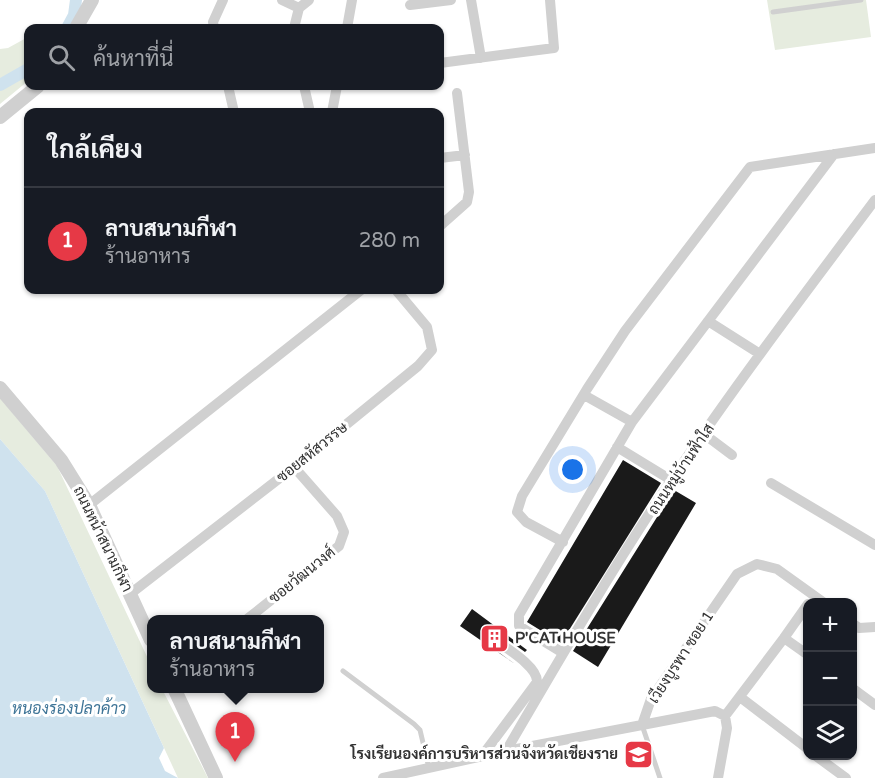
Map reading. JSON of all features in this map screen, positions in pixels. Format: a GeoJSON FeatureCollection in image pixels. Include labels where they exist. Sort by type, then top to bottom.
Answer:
{"type":"FeatureCollection","features":[{"type":"Feature","properties":{"kind":"street"},"geometry":{"type":"LineString","coordinates":[[78,24],[92,0]]}},
{"type":"Feature","properties":{"kind":"street"},"geometry":{"type":"LineString","coordinates":[[213,24],[223,0]]}},
{"type":"Feature","properties":{"kind":"street"},"geometry":{"type":"LineString","coordinates":[[282,0],[299,8]]}},
{"type":"Feature","properties":{"kind":"street"},"geometry":{"type":"LineString","coordinates":[[295,24],[299,8],[309,0]]}},
{"type":"Feature","properties":{"kind":"street"},"geometry":{"type":"LineString","coordinates":[[348,24],[352,0]]}},
{"type":"Feature","properties":{"kind":"street"},"geometry":{"type":"LineString","coordinates":[[410,5],[451,0]]}},
{"type":"Feature","properties":{"kind":"street"},"geometry":{"type":"LineString","coordinates":[[471,0],[481,58]]}},
{"type":"Feature","properties":{"kind":"street"},"geometry":{"type":"LineString","coordinates":[[444,63],[554,48],[550,0]]}},
{"type":"Feature","properties":{"kind":"street"},"geometry":{"type":"LineString","coordinates":[[0,117],[33,90]]}},
{"type":"Feature","properties":{"kind":"street"},"geometry":{"type":"LineString","coordinates":[[229,90],[233,108]]}},
{"type":"Feature","properties":{"kind":"street"},"geometry":{"type":"LineString","coordinates":[[305,90],[309,108]]}},
{"type":"Feature","properties":{"kind":"street"},"geometry":{"type":"LineString","coordinates":[[333,108],[336,90]]}},
{"type":"Feature","properties":{"kind":"street"},"geometry":{"type":"LineString","coordinates":[[444,222],[467,202],[469,192],[457,93]]}},
{"type":"Feature","properties":{"kind":"street"},"geometry":{"type":"LineString","coordinates":[[563,542],[526,522],[517,512],[522,496],[625,332],[750,167],[875,148]]}},
{"type":"Feature","properties":{"kind":"street"},"geometry":{"type":"LineString","coordinates":[[563,653],[519,626],[519,615],[632,422],[834,154]]}},
{"type":"Feature","properties":{"kind":"street"},"geometry":{"type":"LineString","coordinates":[[444,158],[465,155]]}},
{"type":"Feature","properties":{"kind":"street","name":"ถนนหมู่บ้านฟ้าใส"},"geometry":{"type":"LineString","coordinates":[[506,751],[563,653],[671,480],[760,354],[875,200]]}},
{"type":"Feature","properties":{"kind":"street"},"geometry":{"type":"LineString","coordinates":[[89,505],[356,294]]}},
{"type":"Feature","properties":{"kind":"street","name":"ซอยสหัสวรรษ"},"geometry":{"type":"LineString","coordinates":[[130,594],[294,467],[418,366],[432,350],[427,327],[399,294]]}},
{"type":"Feature","properties":{"kind":"street"},"geometry":{"type":"LineString","coordinates":[[708,321],[760,354]]}},
{"type":"Feature","properties":{"kind":"street","name":"ถนนหน้าสนามกีฬา"},"geometry":{"type":"LineString","coordinates":[[0,388],[61,460],[89,505],[147,631]]}},
{"type":"Feature","properties":{"kind":"street"},"geometry":{"type":"LineString","coordinates":[[584,394],[632,422]]}},
{"type":"Feature","properties":{"kind":"street"},"geometry":{"type":"LineString","coordinates":[[704,434],[732,455]]}},
{"type":"Feature","properties":{"kind":"street"},"geometry":{"type":"LineString","coordinates":[[617,447],[671,480]]}},
{"type":"Feature","properties":{"kind":"street","name":"ซอยวัฒนวงศ์"},"geometry":{"type":"LineString","coordinates":[[252,615],[339,546],[344,532],[337,516],[294,467]]}},
{"type":"Feature","properties":{"kind":"street"},"geometry":{"type":"LineString","coordinates":[[771,483],[875,545]]}},
{"type":"Feature","properties":{"kind":"street","name":"เวียงบูรพา ซอย 1"},"geometry":{"type":"LineString","coordinates":[[642,725],[651,699],[737,574],[757,564],[777,569],[808,598]]}},
{"type":"Feature","properties":{"kind":"street"},"geometry":{"type":"LineString","coordinates":[[718,778],[727,728],[725,716],[803,610]]}},
{"type":"Feature","properties":{"kind":"street"},"geometry":{"type":"LineString","coordinates":[[857,627],[875,627]]}},
{"type":"Feature","properties":{"kind":"street"},"geometry":{"type":"LineString","coordinates":[[482,756],[538,678],[534,669],[491,638]]}},
{"type":"Feature","properties":{"kind":"street"},"geometry":{"type":"LineString","coordinates":[[784,638],[803,652]]}},
{"type":"Feature","properties":{"kind":"street"},"geometry":{"type":"LineString","coordinates":[[857,692],[875,705]]}},
{"type":"Feature","properties":{"kind":"street"},"geometry":{"type":"LineString","coordinates":[[176,693],[216,778]]}},
{"type":"Feature","properties":{"kind":"street"},"geometry":{"type":"LineString","coordinates":[[740,697],[803,746]]}},
{"type":"Feature","properties":{"kind":"street"},"geometry":{"type":"LineString","coordinates":[[383,778],[506,751],[715,711],[725,716]]}},
{"type":"Feature","properties":{"kind":"street"},"geometry":{"type":"LineString","coordinates":[[821,760],[846,778]]}},
{"type":"Feature","properties":{"kind":"lane"},"geometry":{"type":"LineString","coordinates":[[773,12],[816,3],[861,0]]}},
{"type":"Feature","properties":{"kind":"lane"},"geometry":{"type":"LineString","coordinates":[[344,671],[420,730],[429,768]]}},
{"type":"Feature","properties":{"kind":"lane"},"geometry":{"type":"LineString","coordinates":[[642,725],[660,778]]}},
{"type":"Feature","properties":{"kind":"shaded area"},"geometry":{"type":"Polygon","coordinates":[[[767,0],[866,0],[871,37],[775,50],[767,0]]]}},
{"type":"Feature","properties":{"kind":"shaded area"},"geometry":{"type":"Polygon","coordinates":[[[24,39],[24,84],[0,104],[0,49],[8,48],[24,39]]]}},
{"type":"Feature","properties":{"kind":"shaded area"},"geometry":{"type":"Polygon","coordinates":[[[0,398],[57,466],[147,657],[147,693],[164,693],[208,778],[178,778],[45,491],[0,439],[0,398]]]}},
{"type":"Feature","properties":{"kind":"water","name":"หนองร่องปลาค้าว"},"geometry":{"type":"Polygon","coordinates":[[[0,439],[45,491],[164,748],[159,758],[165,771],[178,778],[0,778],[0,439]]]}},
{"type":"Feature","properties":{"kind":"building"},"geometry":{"type":"Polygon","coordinates":[[[623,460],[661,483],[561,643],[527,622],[623,460]]]}},
{"type":"Feature","properties":{"kind":"building"},"geometry":{"type":"Polygon","coordinates":[[[674,490],[696,503],[598,667],[573,651],[674,490]]]}},
{"type":"Feature","properties":{"kind":"building"},"geometry":{"type":"Polygon","coordinates":[[[472,609],[527,650],[525,652],[495,631],[485,632],[486,643],[515,664],[460,626],[472,609]]]}},
{"type":"Feature","properties":{"kind":"waterway"},"geometry":{"type":"LineString","coordinates":[[69,24],[74,15],[76,0]]}},
{"type":"Feature","properties":{"kind":"waterway"},"geometry":{"type":"LineString","coordinates":[[0,85],[24,71]]}},
{"type":"Feature","properties":{"kind":"place","name":"P'CAT HOUSE"},"geometry":{"type":"Point","coordinates":[494,638]}},
{"type":"Feature","properties":{"kind":"place","name":"โรงเรียนองค์การบริหารส่วนจังหวัดเชียงราย"},"geometry":{"type":"Point","coordinates":[639,754]}},
{"type":"Feature","properties":{"kind":"place","name":"ลาบสนามกีฬา"},"geometry":{"type":"Point","coordinates":[235,762]}}]}
